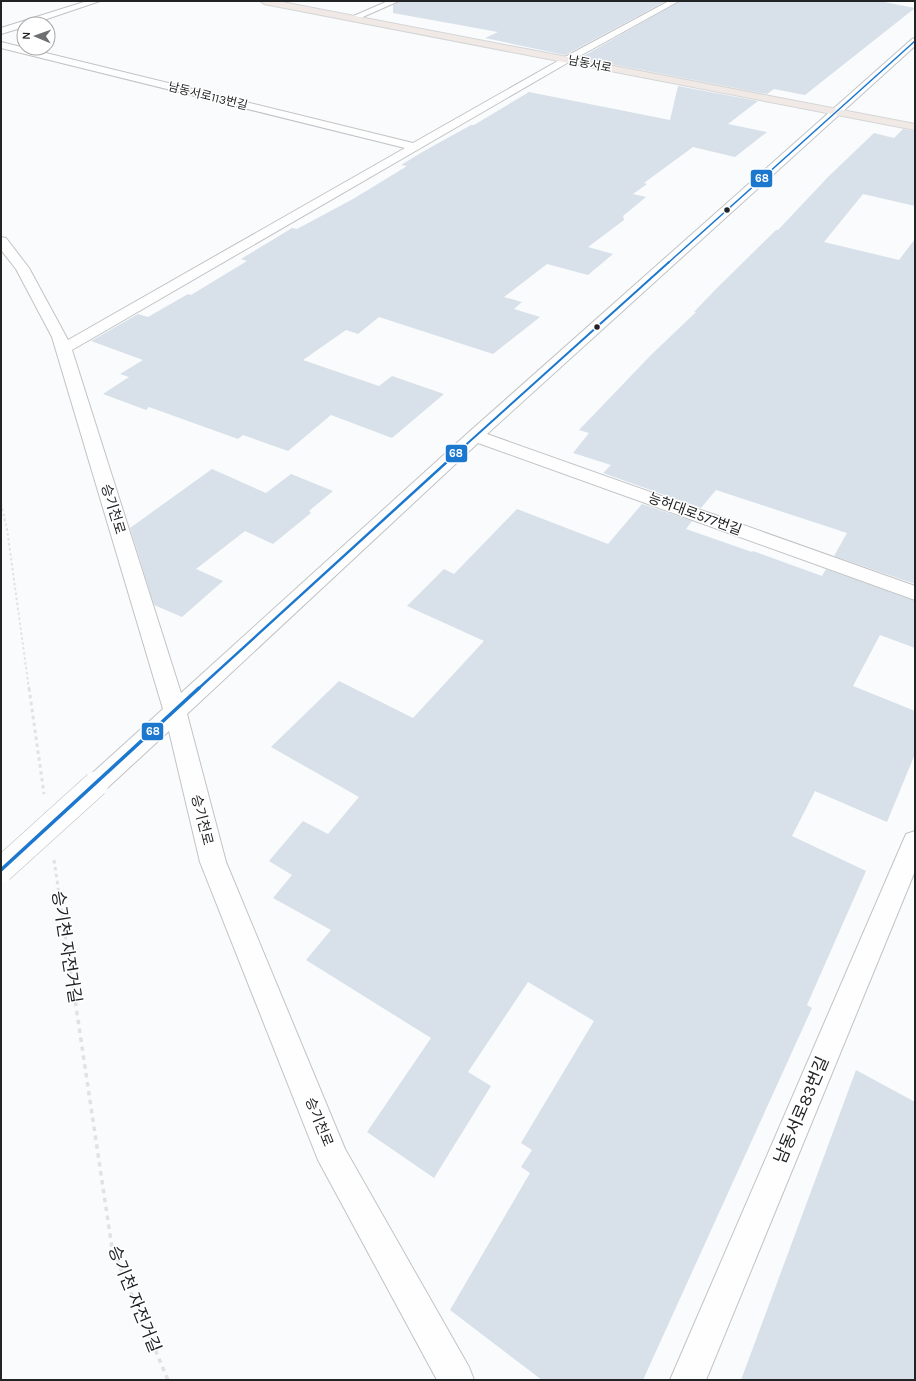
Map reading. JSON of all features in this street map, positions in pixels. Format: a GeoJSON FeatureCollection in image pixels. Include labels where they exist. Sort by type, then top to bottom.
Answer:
{"type":"FeatureCollection","features":[{"type":"Feature","properties":{"kind":"main road","name":"남동서로"},"geometry":{"type":"LineString","coordinates":[[264,1],[915,127]]}},
{"type":"Feature","properties":{"kind":"street"},"geometry":{"type":"LineString","coordinates":[[1,31],[96,1]]}},
{"type":"Feature","properties":{"kind":"street"},"geometry":{"type":"LineString","coordinates":[[353,18],[395,1]]}},
{"type":"Feature","properties":{"kind":"street"},"geometry":{"type":"LineString","coordinates":[[63,349],[566,60],[675,1]]}},
{"type":"Feature","properties":{"kind":"street"},"geometry":{"type":"LineString","coordinates":[[1,870],[475,436],[915,41]]}},
{"type":"Feature","properties":{"kind":"street","name":"남동서로113번길"},"geometry":{"type":"LineString","coordinates":[[1,46],[415,147]]}},
{"type":"Feature","properties":{"kind":"street","name":"승기천로"},"geometry":{"type":"LineString","coordinates":[[1,241],[22,268],[60,337],[174,710],[213,862],[334,1160],[456,1380]]}},
{"type":"Feature","properties":{"kind":"street","name":"능허대로577번길"},"geometry":{"type":"LineString","coordinates":[[475,436],[915,592]]}},
{"type":"Feature","properties":{"kind":"street","name":"남동서로83번길"},"geometry":{"type":"LineString","coordinates":[[688,1380],[915,841]]}},
{"type":"Feature","properties":{"kind":"path"},"geometry":{"type":"LineString","coordinates":[[1,504],[7,530],[44,799]]}},
{"type":"Feature","properties":{"kind":"path","name":"승기천 자전거길"},"geometry":{"type":"LineString","coordinates":[[53,854],[112,1248],[168,1380]]}},
{"type":"Feature","properties":{"kind":"building"},"geometry":{"type":"Polygon","coordinates":[[[400,1],[666,1],[565,55],[485,38],[498,32],[393,13],[393,5],[400,1]]]}},
{"type":"Feature","properties":{"kind":"building"},"geometry":{"type":"Polygon","coordinates":[[[680,1],[879,1],[915,8],[805,95],[774,89],[767,94],[580,58],[680,1]]]}},
{"type":"Feature","properties":{"kind":"building"},"geometry":{"type":"Polygon","coordinates":[[[678,86],[758,101],[728,124],[767,132],[735,157],[693,147],[644,183],[647,184],[633,194],[646,197],[623,216],[624,220],[588,247],[613,254],[588,275],[547,264],[504,297],[522,302],[514,309],[540,317],[493,354],[379,317],[358,334],[346,330],[303,360],[379,386],[392,376],[444,394],[392,438],[331,415],[288,451],[243,435],[238,439],[149,407],[146,410],[103,394],[129,377],[120,374],[143,360],[91,341],[138,314],[148,317],[188,294],[191,295],[247,261],[241,259],[292,228],[297,229],[353,199],[407,166],[401,165],[424,151],[471,125],[474,125],[529,92],[670,120],[678,86]]]}},
{"type":"Feature","properties":{"kind":"building"},"geometry":{"type":"Polygon","coordinates":[[[903,129],[915,131],[915,206],[863,194],[824,242],[899,260],[915,239],[915,584],[834,556],[847,533],[716,490],[701,508],[603,473],[611,465],[573,453],[589,433],[579,430],[651,355],[696,312],[694,312],[716,289],[776,230],[778,230],[828,177],[874,133],[894,138],[903,129]]]}},
{"type":"Feature","properties":{"kind":"building"},"geometry":{"type":"Polygon","coordinates":[[[212,469],[266,493],[291,474],[333,491],[309,511],[311,513],[273,544],[245,531],[196,569],[223,581],[182,617],[154,605],[130,528],[212,469]]]}},
{"type":"Feature","properties":{"kind":"building"},"geometry":{"type":"Polygon","coordinates":[[[642,504],[692,521],[686,529],[822,576],[826,569],[915,601],[915,648],[880,635],[853,686],[915,711],[915,754],[887,822],[815,791],[792,836],[866,871],[807,1005],[812,1008],[643,1380],[542,1380],[450,1310],[530,1173],[521,1167],[532,1150],[521,1143],[594,1021],[528,982],[468,1072],[491,1086],[434,1178],[367,1132],[431,1038],[306,960],[331,930],[273,898],[292,875],[269,861],[303,821],[328,834],[359,797],[271,747],[339,681],[413,718],[484,641],[407,606],[444,569],[454,574],[517,509],[608,544],[642,504]]]}},
{"type":"Feature","properties":{"kind":"building"},"geometry":{"type":"Polygon","coordinates":[[[856,1070],[915,1102],[915,1380],[741,1380],[856,1070]]]}},
{"type":"Feature","properties":{"kind":"transit line","name":"68"},"geometry":{"type":"LineString","coordinates":[[1,870],[475,436],[915,41]]}}]}
